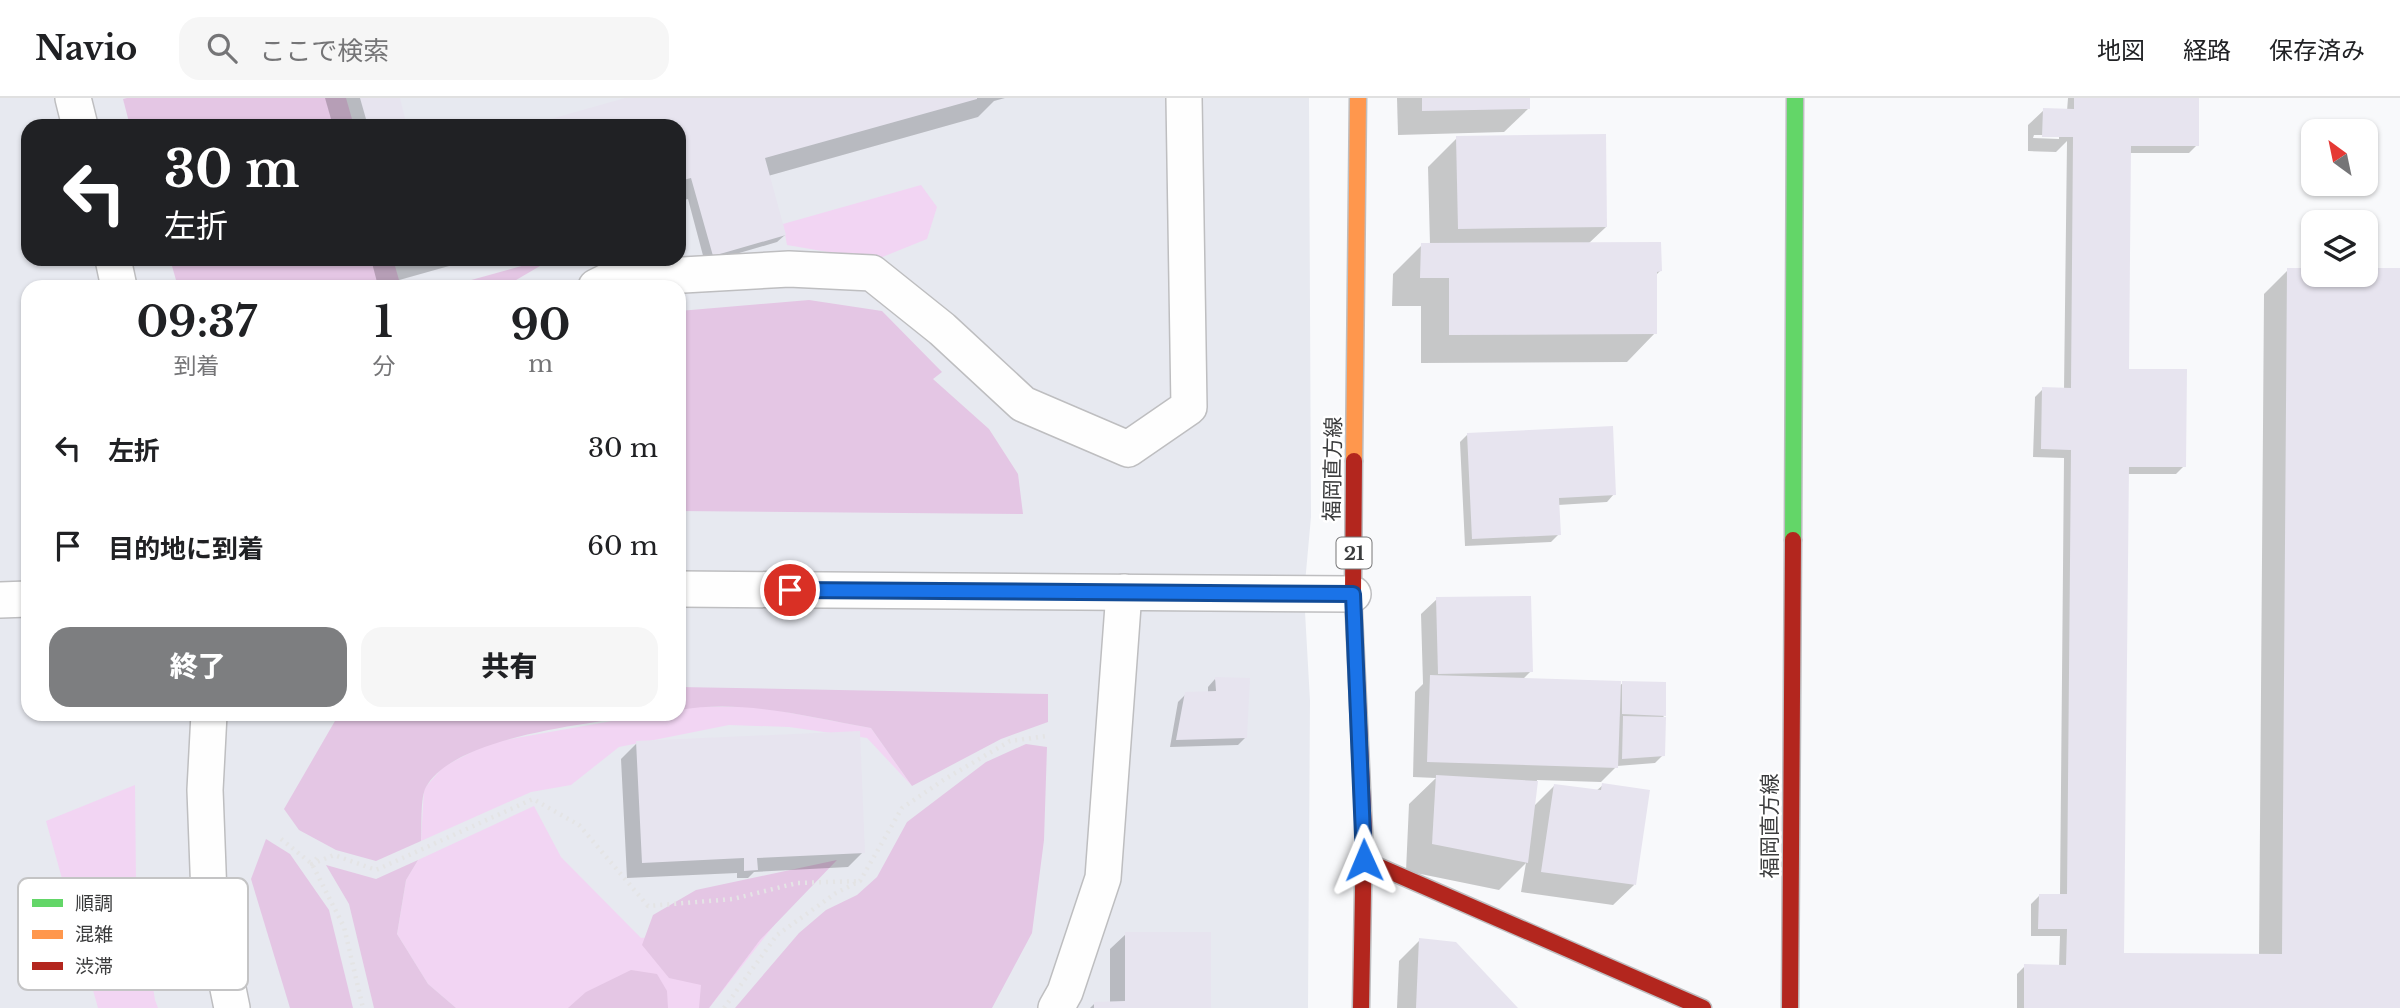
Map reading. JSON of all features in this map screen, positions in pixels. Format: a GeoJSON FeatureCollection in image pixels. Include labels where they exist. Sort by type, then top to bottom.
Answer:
{"type":"FeatureCollection","features":[{"type":"Feature","properties":{"kind":"main road","name":"福岡直方線"},"geometry":{"type":"LineString","coordinates":[[1358,98],[1353,594],[1364,860],[1361,1008]]}},
{"type":"Feature","properties":{"kind":"main road","name":"福岡直方線"},"geometry":{"type":"LineString","coordinates":[[1790,1008],[1796,98]]}},
{"type":"Feature","properties":{"kind":"main road"},"geometry":{"type":"LineString","coordinates":[[1364,860],[1703,1008]]}},
{"type":"Feature","properties":{"kind":"lane"},"geometry":{"type":"LineString","coordinates":[[73,98],[78,119]]}},
{"type":"Feature","properties":{"kind":"lane"},"geometry":{"type":"LineString","coordinates":[[610,280],[789,269],[872,273],[942,330],[1023,404],[1128,449],[1189,407],[1184,98]]}},
{"type":"Feature","properties":{"kind":"lane"},"geometry":{"type":"LineString","coordinates":[[686,589],[1353,594]]}},
{"type":"Feature","properties":{"kind":"lane"},"geometry":{"type":"LineString","coordinates":[[1056,1008],[1065,992],[1103,878],[1124,592]]}},
{"type":"Feature","properties":{"kind":"lane"},"geometry":{"type":"LineString","coordinates":[[0,600],[21,599]]}},
{"type":"Feature","properties":{"kind":"lane"},"geometry":{"type":"LineString","coordinates":[[208,878],[205,790],[209,721]]}},
{"type":"Feature","properties":{"kind":"lane"},"geometry":{"type":"LineString","coordinates":[[228,990],[232,1008]]}},
{"type":"Feature","properties":{"kind":"path"},"geometry":{"type":"LineString","coordinates":[[724,1008],[777,935],[836,893],[860,881],[902,808],[944,779],[1010,741],[1047,736]]}},
{"type":"Feature","properties":{"kind":"path"},"geometry":{"type":"LineString","coordinates":[[312,864],[334,855],[376,870],[533,799],[579,825],[648,906],[733,899],[797,883],[860,881]]}},
{"type":"Feature","properties":{"kind":"path"},"geometry":{"type":"LineString","coordinates":[[281,839],[312,864],[344,927],[363,1008]]}},
{"type":"Feature","properties":{"kind":"path"},"geometry":{"type":"LineString","coordinates":[[312,864],[317,858]]}},
{"type":"Feature","properties":{"kind":"shaded area"},"geometry":{"type":"Polygon","coordinates":[[[0,98],[1309,98],[1311,517],[1304,594],[1310,701],[1308,1008],[0,1008],[0,98]]]}},
{"type":"Feature","properties":{"kind":"shaded area"},"geometry":{"type":"Polygon","coordinates":[[[346,98],[352,119],[128,119],[123,99],[346,98]]]}},
{"type":"Feature","properties":{"kind":"shaded area"},"geometry":{"type":"Polygon","coordinates":[[[921,185],[937,207],[927,239],[875,260],[787,245],[783,224],[921,185]]]}},
{"type":"Feature","properties":{"kind":"shaded area"},"geometry":{"type":"Polygon","coordinates":[[[172,266],[395,266],[399,280],[176,280],[172,266]]]}},
{"type":"Feature","properties":{"kind":"shaded area"},"geometry":{"type":"Polygon","coordinates":[[[522,266],[540,266],[516,280],[471,280],[522,266]]]}},
{"type":"Feature","properties":{"kind":"shaded area"},"geometry":{"type":"Polygon","coordinates":[[[809,300],[882,311],[942,372],[933,379],[989,429],[1018,474],[1023,514],[686,511],[686,310],[809,300]]]}},
{"type":"Feature","properties":{"kind":"shaded area"},"geometry":{"type":"Polygon","coordinates":[[[686,687],[1048,694],[1048,722],[1001,739],[912,786],[871,728],[752,708],[686,709],[686,687]]]}},
{"type":"Feature","properties":{"kind":"shaded area"},"geometry":{"type":"Polygon","coordinates":[[[759,707],[871,728],[912,786],[867,738],[789,727],[729,725],[619,747],[571,785],[531,792],[421,841],[424,789],[443,767],[489,743],[612,721],[686,721],[686,709],[759,707]]]}},
{"type":"Feature","properties":{"kind":"shaded area"},"geometry":{"type":"Polygon","coordinates":[[[335,721],[604,721],[528,734],[495,743],[442,769],[424,792],[421,841],[376,861],[336,850],[299,830],[284,809],[335,721]]]}},
{"type":"Feature","properties":{"kind":"shaded area"},"geometry":{"type":"Polygon","coordinates":[[[1026,744],[1047,747],[1044,840],[1032,933],[992,1008],[735,1008],[799,933],[826,910],[857,895],[877,877],[907,822],[986,762],[1026,744]]]}},
{"type":"Feature","properties":{"kind":"shaded area"},"geometry":{"type":"Polygon","coordinates":[[[135,785],[136,878],[62,878],[46,821],[135,785]]]}},
{"type":"Feature","properties":{"kind":"shaded area"},"geometry":{"type":"Polygon","coordinates":[[[534,806],[561,857],[641,938],[728,929],[779,919],[709,1008],[456,1008],[428,984],[397,934],[406,880],[418,860],[534,806]]]}},
{"type":"Feature","properties":{"kind":"shaded area"},"geometry":{"type":"Polygon","coordinates":[[[266,839],[290,854],[329,910],[353,1008],[290,1008],[251,879],[266,839]]]}},
{"type":"Feature","properties":{"kind":"shaded area"},"geometry":{"type":"Polygon","coordinates":[[[418,860],[406,880],[397,934],[428,984],[456,1008],[374,1008],[349,904],[326,865],[376,879],[418,860]]]}},
{"type":"Feature","properties":{"kind":"shaded area"},"geometry":{"type":"Polygon","coordinates":[[[837,860],[760,940],[709,1008],[699,1008],[701,985],[669,978],[642,945],[653,915],[696,890],[837,860]]]}},
{"type":"Feature","properties":{"kind":"shaded area"},"geometry":{"type":"Polygon","coordinates":[[[631,970],[657,974],[667,991],[668,1008],[568,1008],[586,992],[631,970]]]}},
{"type":"Feature","properties":{"kind":"shaded area"},"geometry":{"type":"Polygon","coordinates":[[[93,990],[153,990],[158,1008],[98,1008],[93,990]]]}},
{"type":"Feature","properties":{"kind":"building"},"geometry":{"type":"Polygon","coordinates":[[[360,98],[400,98],[405,119],[366,119],[360,98]]]}},
{"type":"Feature","properties":{"kind":"building"},"geometry":{"type":"Polygon","coordinates":[[[625,98],[977,98],[765,158],[786,235],[713,256],[691,178],[686,179],[686,119],[551,119],[625,98]]]}},
{"type":"Feature","properties":{"kind":"building"},"geometry":{"type":"Polygon","coordinates":[[[1422,98],[1530,98],[1530,109],[1422,111],[1422,98]]]}},
{"type":"Feature","properties":{"kind":"building"},"geometry":{"type":"Polygon","coordinates":[[[2074,98],[2199,98],[2199,146],[2131,146],[2129,369],[2187,369],[2186,467],[2129,467],[2124,953],[2282,954],[2287,268],[2301,268],[2301,287],[2378,287],[2378,268],[2400,268],[2400,1008],[2024,1008],[2024,964],[2066,965],[2067,929],[2038,929],[2039,894],[2067,894],[2071,450],[2041,449],[2042,387],[2071,388],[2073,137],[2042,137],[2043,108],[2074,109],[2074,98]]]}},
{"type":"Feature","properties":{"kind":"building"},"geometry":{"type":"Polygon","coordinates":[[[1606,134],[1607,227],[1458,229],[1456,136],[1606,134]]]}},
{"type":"Feature","properties":{"kind":"building"},"geometry":{"type":"Polygon","coordinates":[[[1661,242],[1662,271],[1657,272],[1657,334],[1449,335],[1449,278],[1420,278],[1421,243],[1661,242]]]}},
{"type":"Feature","properties":{"kind":"building"},"geometry":{"type":"Polygon","coordinates":[[[1613,426],[1616,495],[1559,498],[1561,535],[1472,539],[1467,433],[1613,426]]]}},
{"type":"Feature","properties":{"kind":"building"},"geometry":{"type":"Polygon","coordinates":[[[1531,596],[1533,672],[1438,674],[1436,597],[1531,596]]]}},
{"type":"Feature","properties":{"kind":"building"},"geometry":{"type":"Polygon","coordinates":[[[1430,675],[1621,681],[1618,768],[1427,762],[1430,675]]]}},
{"type":"Feature","properties":{"kind":"building"},"geometry":{"type":"Polygon","coordinates":[[[1215,677],[1250,678],[1247,738],[1176,740],[1185,692],[1216,691],[1215,677]]]}},
{"type":"Feature","properties":{"kind":"building"},"geometry":{"type":"Polygon","coordinates":[[[1622,681],[1666,682],[1666,716],[1622,714],[1622,681]]]}},
{"type":"Feature","properties":{"kind":"building"},"geometry":{"type":"Polygon","coordinates":[[[1623,716],[1666,717],[1665,756],[1622,759],[1623,716]]]}},
{"type":"Feature","properties":{"kind":"building"},"geometry":{"type":"Polygon","coordinates":[[[860,731],[865,853],[757,858],[758,870],[744,871],[744,858],[642,863],[636,741],[860,731]]]}},
{"type":"Feature","properties":{"kind":"building"},"geometry":{"type":"Polygon","coordinates":[[[1436,775],[1538,781],[1528,863],[1432,844],[1436,775]]]}},
{"type":"Feature","properties":{"kind":"building"},"geometry":{"type":"Polygon","coordinates":[[[1602,783],[1650,790],[1636,885],[1541,872],[1554,784],[1601,790],[1602,783]]]}},
{"type":"Feature","properties":{"kind":"building"},"geometry":{"type":"Polygon","coordinates":[[[1125,932],[1211,932],[1211,1008],[1094,1008],[1094,1002],[1125,1001],[1125,932]]]}},
{"type":"Feature","properties":{"kind":"building"},"geometry":{"type":"Polygon","coordinates":[[[1419,938],[1456,942],[1518,1008],[1416,1008],[1419,938]]]}},
{"type":"Feature","properties":{"kind":"traffic: fast"},"geometry":{"type":"LineString","coordinates":[[1793,540],[1795,98]]}},
{"type":"Feature","properties":{"kind":"traffic: slow"},"geometry":{"type":"LineString","coordinates":[[1354,461],[1358,98]]}},
{"type":"Feature","properties":{"kind":"traffic: jam"},"geometry":{"type":"LineString","coordinates":[[1354,461],[1353,594],[1364,832],[1361,1008]]}},
{"type":"Feature","properties":{"kind":"traffic: jam"},"geometry":{"type":"LineString","coordinates":[[1790,1008],[1793,540]]}},
{"type":"Feature","properties":{"kind":"traffic: jam"},"geometry":{"type":"LineString","coordinates":[[1364,860],[1703,1008]]}},
{"type":"Feature","properties":{"kind":"route"},"geometry":{"type":"LineString","coordinates":[[790,590],[1353,594],[1364,860]]}}]}
